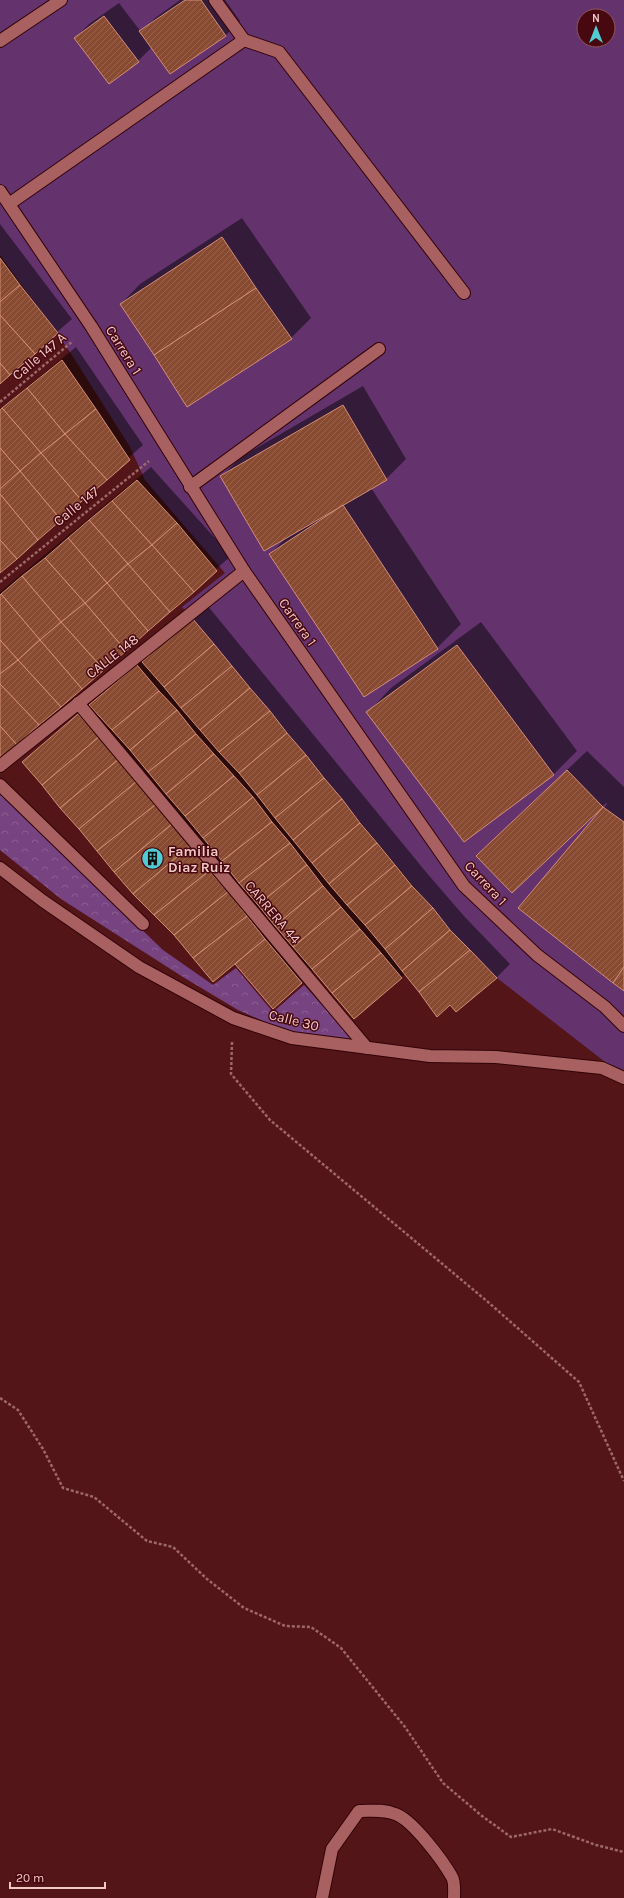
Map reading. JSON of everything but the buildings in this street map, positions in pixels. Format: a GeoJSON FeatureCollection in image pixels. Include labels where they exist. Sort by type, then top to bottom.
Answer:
{"type":"FeatureCollection","features":[{"type":"Feature","properties":{"kind":"street"},"geometry":{"type":"LineString","coordinates":[[0,41],[61,0]]}},
{"type":"Feature","properties":{"kind":"street"},"geometry":{"type":"LineString","coordinates":[[215,0],[244,40],[279,52],[464,293]]}},
{"type":"Feature","properties":{"kind":"street"},"geometry":{"type":"LineString","coordinates":[[9,204],[244,40]]}},
{"type":"Feature","properties":{"kind":"street","name":"Carrera 1"},"geometry":{"type":"LineString","coordinates":[[0,191],[91,326],[190,487],[244,571],[464,886],[537,955],[605,1007],[624,1026]]}},
{"type":"Feature","properties":{"kind":"street"},"geometry":{"type":"LineString","coordinates":[[190,487],[379,349]]}},
{"type":"Feature","properties":{"kind":"street","name":"CALLE 148"},"geometry":{"type":"LineString","coordinates":[[0,766],[78,702],[244,571]]}},
{"type":"Feature","properties":{"kind":"street","name":"CARRERA 44"},"geometry":{"type":"LineString","coordinates":[[78,702],[367,1048]]}},
{"type":"Feature","properties":{"kind":"street"},"geometry":{"type":"LineString","coordinates":[[0,785],[143,924]]}},
{"type":"Feature","properties":{"kind":"street","name":"Calle 30"},"geometry":{"type":"LineString","coordinates":[[0,868],[43,901],[139,967],[232,1018],[292,1038],[430,1056],[496,1057],[602,1068],[624,1078]]}},
{"type":"Feature","properties":{"kind":"street"},"geometry":{"type":"LineString","coordinates":[[322,1898],[332,1849],[345,1830],[359,1811],[383,1811],[396,1814],[409,1823],[427,1843],[453,1878],[454,1898]]}},
{"type":"Feature","properties":{"kind":"path","name":"Calle 147 A"},"geometry":{"type":"LineString","coordinates":[[0,402],[91,326]]}},
{"type":"Feature","properties":{"kind":"path","name":"Calle 147"},"geometry":{"type":"LineString","coordinates":[[0,582],[137,470],[167,449]]}},
{"type":"Feature","properties":{"kind":"path"},"geometry":{"type":"LineString","coordinates":[[232,1018],[232,1074],[270,1120],[488,1302],[579,1382],[624,1481]]}},
{"type":"Feature","properties":{"kind":"path"},"geometry":{"type":"LineString","coordinates":[[0,1398],[18,1410],[43,1450],[63,1488],[94,1497],[147,1540],[174,1547],[207,1579],[244,1608],[285,1626],[311,1627],[341,1648],[405,1727],[443,1783],[482,1816],[511,1837],[552,1830],[596,1845],[624,1852]]}},
{"type":"Feature","properties":{"kind":"shaded area"},"geometry":{"type":"Polygon","coordinates":[[[0,0],[624,0],[624,1073],[609,1065],[497,978],[450,930],[182,607],[225,573],[145,480],[130,447],[70,352],[0,255],[0,0]]]}},
{"type":"Feature","properties":{"kind":"green space"},"geometry":{"type":"Polygon","coordinates":[[[0,793],[163,950],[213,985],[236,968],[273,1012],[304,985],[355,1041],[295,1032],[270,1024],[238,1010],[183,977],[61,899],[0,850],[0,793]]]}},
{"type":"Feature","properties":{"kind":"place","name":"Familia Diaz Ruiz"},"geometry":{"type":"Point","coordinates":[152,859]}}]}
